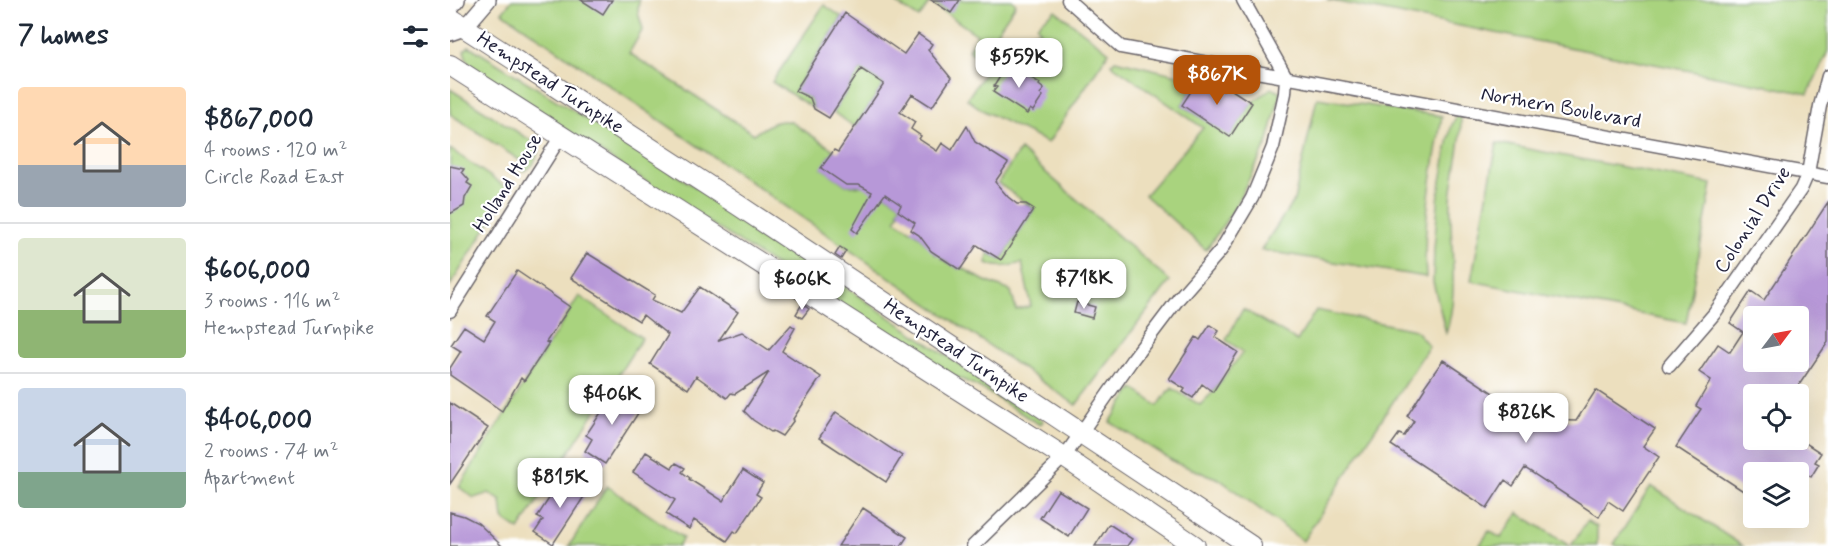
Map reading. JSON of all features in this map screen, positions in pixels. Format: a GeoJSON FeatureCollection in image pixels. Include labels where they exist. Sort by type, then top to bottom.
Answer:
{"type":"FeatureCollection","features":[{"type":"Feature","properties":{"kind":"main road","name":"Hempstead Turnpike"},"geometry":{"type":"LineString","coordinates":[[455,26],[738,205],[1251,546]]}},
{"type":"Feature","properties":{"kind":"main road","name":"Hempstead Turnpike"},"geometry":{"type":"LineString","coordinates":[[450,65],[1064,457],[1195,546]]}},
{"type":"Feature","properties":{"kind":"street"},"geometry":{"type":"LineString","coordinates":[[450,8],[457,0]]}},
{"type":"Feature","properties":{"kind":"street"},"geometry":{"type":"LineString","coordinates":[[455,26],[488,0]]}},
{"type":"Feature","properties":{"kind":"street","name":"Northern Boulevard"},"geometry":{"type":"LineString","coordinates":[[1068,0],[1121,47],[1828,177]]}},
{"type":"Feature","properties":{"kind":"street"},"geometry":{"type":"LineString","coordinates":[[978,545],[1064,457],[1179,298],[1221,250],[1252,198],[1273,147],[1285,93],[1286,77],[1243,0]]}},
{"type":"Feature","properties":{"kind":"street","name":"Colonial Drive"},"geometry":{"type":"LineString","coordinates":[[1670,366],[1714,314],[1801,189],[1808,173],[1828,76]]}},
{"type":"Feature","properties":{"kind":"street","name":"Holland House"},"geometry":{"type":"LineString","coordinates":[[450,311],[561,136]]}},
{"type":"Feature","properties":{"kind":"green space"},"geometry":{"type":"Polygon","coordinates":[[[512,0],[639,0],[638,13],[643,29],[629,53],[754,134],[776,122],[791,122],[834,150],[822,168],[846,185],[875,187],[901,205],[895,220],[919,235],[936,255],[941,250],[944,252],[941,258],[959,269],[961,267],[983,280],[1011,291],[1016,310],[1031,306],[1022,263],[1000,266],[987,263],[988,253],[1001,260],[1034,209],[998,183],[1020,150],[1170,281],[1076,405],[502,12],[512,0]]]}},
{"type":"Feature","properties":{"kind":"green space"},"geometry":{"type":"Polygon","coordinates":[[[891,0],[1012,0],[1016,4],[979,58],[968,50],[977,35],[930,2],[919,18],[891,0]]]}},
{"type":"Feature","properties":{"kind":"green space"},"geometry":{"type":"Polygon","coordinates":[[[1327,0],[1828,0],[1828,51],[1808,94],[1327,0]]]}},
{"type":"Feature","properties":{"kind":"green space"},"geometry":{"type":"Polygon","coordinates":[[[824,5],[842,17],[795,90],[810,98],[814,109],[772,82],[824,5]]]}},
{"type":"Feature","properties":{"kind":"green space"},"geometry":{"type":"Polygon","coordinates":[[[1055,10],[1109,52],[1048,143],[984,111],[967,99],[995,57],[1007,62],[1030,32],[1041,31],[1037,26],[1055,10]]]}},
{"type":"Feature","properties":{"kind":"green space"},"geometry":{"type":"Polygon","coordinates":[[[469,46],[718,201],[1043,421],[1040,425],[979,387],[929,365],[474,70],[464,51],[469,46]]]}},
{"type":"Feature","properties":{"kind":"green space"},"geometry":{"type":"Polygon","coordinates":[[[1115,60],[1198,80],[1182,105],[1230,136],[1252,103],[1271,88],[1281,92],[1267,144],[1232,212],[1206,250],[1145,195],[1203,128],[1111,64],[1115,60]]]}},
{"type":"Feature","properties":{"kind":"green space"},"geometry":{"type":"Polygon","coordinates":[[[861,69],[884,84],[855,127],[833,112],[861,69]]]}},
{"type":"Feature","properties":{"kind":"green space"},"geometry":{"type":"Polygon","coordinates":[[[450,89],[532,141],[539,150],[533,165],[524,171],[518,169],[521,161],[450,114],[450,89]]]}},
{"type":"Feature","properties":{"kind":"green space"},"geometry":{"type":"Polygon","coordinates":[[[1317,98],[1442,116],[1427,216],[1426,277],[1261,250],[1294,200],[1317,98]]]}},
{"type":"Feature","properties":{"kind":"green space"},"geometry":{"type":"Polygon","coordinates":[[[1460,109],[1461,132],[1451,201],[1452,301],[1446,333],[1433,282],[1434,249],[1439,192],[1451,127],[1460,109]]]}},
{"type":"Feature","properties":{"kind":"green space"},"geometry":{"type":"Polygon","coordinates":[[[1497,143],[1712,184],[1686,323],[1471,281],[1497,143]]]}},
{"type":"Feature","properties":{"kind":"green space"},"geometry":{"type":"Polygon","coordinates":[[[450,149],[510,190],[450,286],[450,149]]]}},
{"type":"Feature","properties":{"kind":"green space"},"geometry":{"type":"Polygon","coordinates":[[[579,296],[642,338],[519,530],[503,519],[501,501],[489,493],[474,498],[459,487],[579,296]]]}},
{"type":"Feature","properties":{"kind":"green space"},"geometry":{"type":"Polygon","coordinates":[[[1243,309],[1297,341],[1316,310],[1415,330],[1429,346],[1303,541],[1219,479],[1176,463],[1110,422],[1133,388],[1158,406],[1172,388],[1200,405],[1213,392],[1243,352],[1226,340],[1243,309]]]}},
{"type":"Feature","properties":{"kind":"green space"},"geometry":{"type":"Polygon","coordinates":[[[607,486],[683,538],[678,546],[569,546],[607,486]]]}},
{"type":"Feature","properties":{"kind":"green space"},"geometry":{"type":"Polygon","coordinates":[[[1651,486],[1743,546],[1617,546],[1614,544],[1651,486]]]}},
{"type":"Feature","properties":{"kind":"green space"},"geometry":{"type":"Polygon","coordinates":[[[1518,513],[1570,546],[1479,546],[1489,531],[1501,538],[1518,513]]]}},
{"type":"Feature","properties":{"kind":"green space"},"geometry":{"type":"Polygon","coordinates":[[[1587,521],[1597,527],[1597,546],[1571,546],[1587,521]]]}},
{"type":"Feature","properties":{"kind":"building"},"geometry":{"type":"Polygon","coordinates":[[[581,0],[612,0],[603,14],[581,0]]]}},
{"type":"Feature","properties":{"kind":"building"},"geometry":{"type":"Polygon","coordinates":[[[931,0],[960,0],[951,13],[931,0]]]}},
{"type":"Feature","properties":{"kind":"building"},"geometry":{"type":"Polygon","coordinates":[[[845,13],[904,54],[918,34],[932,44],[928,50],[951,78],[932,107],[912,94],[900,112],[915,122],[911,129],[921,136],[919,139],[937,151],[942,143],[952,150],[967,126],[975,142],[1008,163],[995,182],[1017,204],[1026,204],[1034,209],[1001,260],[977,245],[960,270],[931,251],[919,235],[911,230],[915,223],[898,211],[901,205],[885,194],[857,233],[852,229],[872,192],[859,185],[846,185],[821,168],[834,150],[838,152],[884,84],[861,69],[829,118],[814,109],[810,98],[795,91],[845,13]]]}},
{"type":"Feature","properties":{"kind":"building"},"geometry":{"type":"Polygon","coordinates":[[[1008,64],[1040,83],[1039,85],[1044,89],[1040,94],[1043,96],[1033,111],[1030,109],[1027,114],[993,92],[997,87],[994,86],[1008,64]]]}},
{"type":"Feature","properties":{"kind":"building"},"geometry":{"type":"Polygon","coordinates":[[[1201,76],[1223,91],[1226,86],[1252,103],[1230,137],[1182,105],[1201,76]]]}},
{"type":"Feature","properties":{"kind":"building"},"geometry":{"type":"Polygon","coordinates":[[[450,166],[464,169],[462,172],[469,180],[467,183],[472,186],[465,198],[464,206],[450,214],[450,166]]]}},
{"type":"Feature","properties":{"kind":"building"},"geometry":{"type":"Polygon","coordinates":[[[1828,202],[1828,342],[1809,370],[1809,306],[1743,306],[1743,332],[1730,323],[1751,291],[1764,300],[1828,202]]]}},
{"type":"Feature","properties":{"kind":"building"},"geometry":{"type":"Polygon","coordinates":[[[840,247],[846,251],[841,259],[835,255],[840,247]]]}},
{"type":"Feature","properties":{"kind":"building"},"geometry":{"type":"Polygon","coordinates":[[[587,253],[655,295],[652,300],[681,313],[700,287],[738,312],[719,340],[742,332],[769,350],[791,325],[795,328],[782,351],[821,377],[782,436],[771,432],[744,411],[769,372],[735,394],[731,393],[727,398],[696,376],[688,389],[650,364],[668,335],[643,315],[639,321],[571,278],[587,253]]]}},
{"type":"Feature","properties":{"kind":"building"},"geometry":{"type":"Polygon","coordinates":[[[517,271],[570,307],[546,342],[549,343],[524,381],[521,378],[502,411],[450,375],[450,368],[461,351],[451,345],[464,326],[484,339],[495,321],[487,316],[517,271]]]}},
{"type":"Feature","properties":{"kind":"building"},"geometry":{"type":"Polygon","coordinates":[[[821,274],[829,280],[823,289],[814,283],[821,274]]]}},
{"type":"Feature","properties":{"kind":"building"},"geometry":{"type":"Polygon","coordinates":[[[1077,302],[1095,307],[1092,318],[1074,313],[1077,302]]]}},
{"type":"Feature","properties":{"kind":"building"},"geometry":{"type":"Polygon","coordinates":[[[802,304],[809,309],[802,318],[796,314],[802,304]]]}},
{"type":"Feature","properties":{"kind":"building"},"geometry":{"type":"Polygon","coordinates":[[[1210,325],[1219,331],[1215,337],[1238,352],[1213,392],[1202,384],[1193,398],[1183,392],[1185,389],[1169,379],[1196,337],[1200,340],[1210,325]]]}},
{"type":"Feature","properties":{"kind":"building"},"geometry":{"type":"Polygon","coordinates":[[[1743,332],[1743,372],[1808,372],[1800,384],[1743,384],[1743,450],[1809,450],[1809,445],[1821,453],[1815,462],[1819,464],[1811,477],[1809,462],[1743,462],[1743,491],[1676,447],[1701,409],[1696,406],[1711,380],[1699,372],[1718,344],[1730,352],[1743,332]]]}},
{"type":"Feature","properties":{"kind":"building"},"geometry":{"type":"Polygon","coordinates":[[[1443,360],[1529,417],[1530,415],[1546,420],[1576,421],[1596,390],[1655,429],[1643,446],[1659,457],[1623,511],[1608,501],[1599,517],[1525,468],[1513,486],[1505,480],[1487,508],[1391,445],[1399,434],[1404,436],[1414,421],[1407,416],[1443,360]]]}},
{"type":"Feature","properties":{"kind":"building"},"geometry":{"type":"Polygon","coordinates":[[[623,390],[644,404],[605,464],[585,451],[592,439],[586,435],[610,399],[615,403],[623,390]]]}},
{"type":"Feature","properties":{"kind":"building"},"geometry":{"type":"Polygon","coordinates":[[[450,403],[488,428],[450,484],[450,403]]]}},
{"type":"Feature","properties":{"kind":"building"},"geometry":{"type":"Polygon","coordinates":[[[836,412],[902,456],[886,482],[819,438],[836,412]]]}},
{"type":"Feature","properties":{"kind":"building"},"geometry":{"type":"Polygon","coordinates":[[[646,452],[672,468],[676,463],[685,468],[682,472],[689,479],[723,501],[743,470],[763,483],[756,494],[761,497],[737,533],[734,531],[727,541],[694,520],[689,529],[666,514],[675,500],[633,472],[646,452]]]}},
{"type":"Feature","properties":{"kind":"building"},"geometry":{"type":"Polygon","coordinates":[[[571,477],[589,489],[553,544],[535,532],[543,520],[537,517],[557,486],[562,489],[571,477]]]}},
{"type":"Feature","properties":{"kind":"building"},"geometry":{"type":"Polygon","coordinates":[[[1058,490],[1087,508],[1069,537],[1040,518],[1058,490]]]}},
{"type":"Feature","properties":{"kind":"building"},"geometry":{"type":"Polygon","coordinates":[[[863,508],[907,537],[901,546],[838,546],[863,508]]]}},
{"type":"Feature","properties":{"kind":"building"},"geometry":{"type":"Polygon","coordinates":[[[450,512],[478,523],[502,546],[450,546],[450,512]]]}},
{"type":"Feature","properties":{"kind":"building"},"geometry":{"type":"Polygon","coordinates":[[[1109,524],[1132,539],[1127,546],[1095,546],[1109,524]]]}}]}
